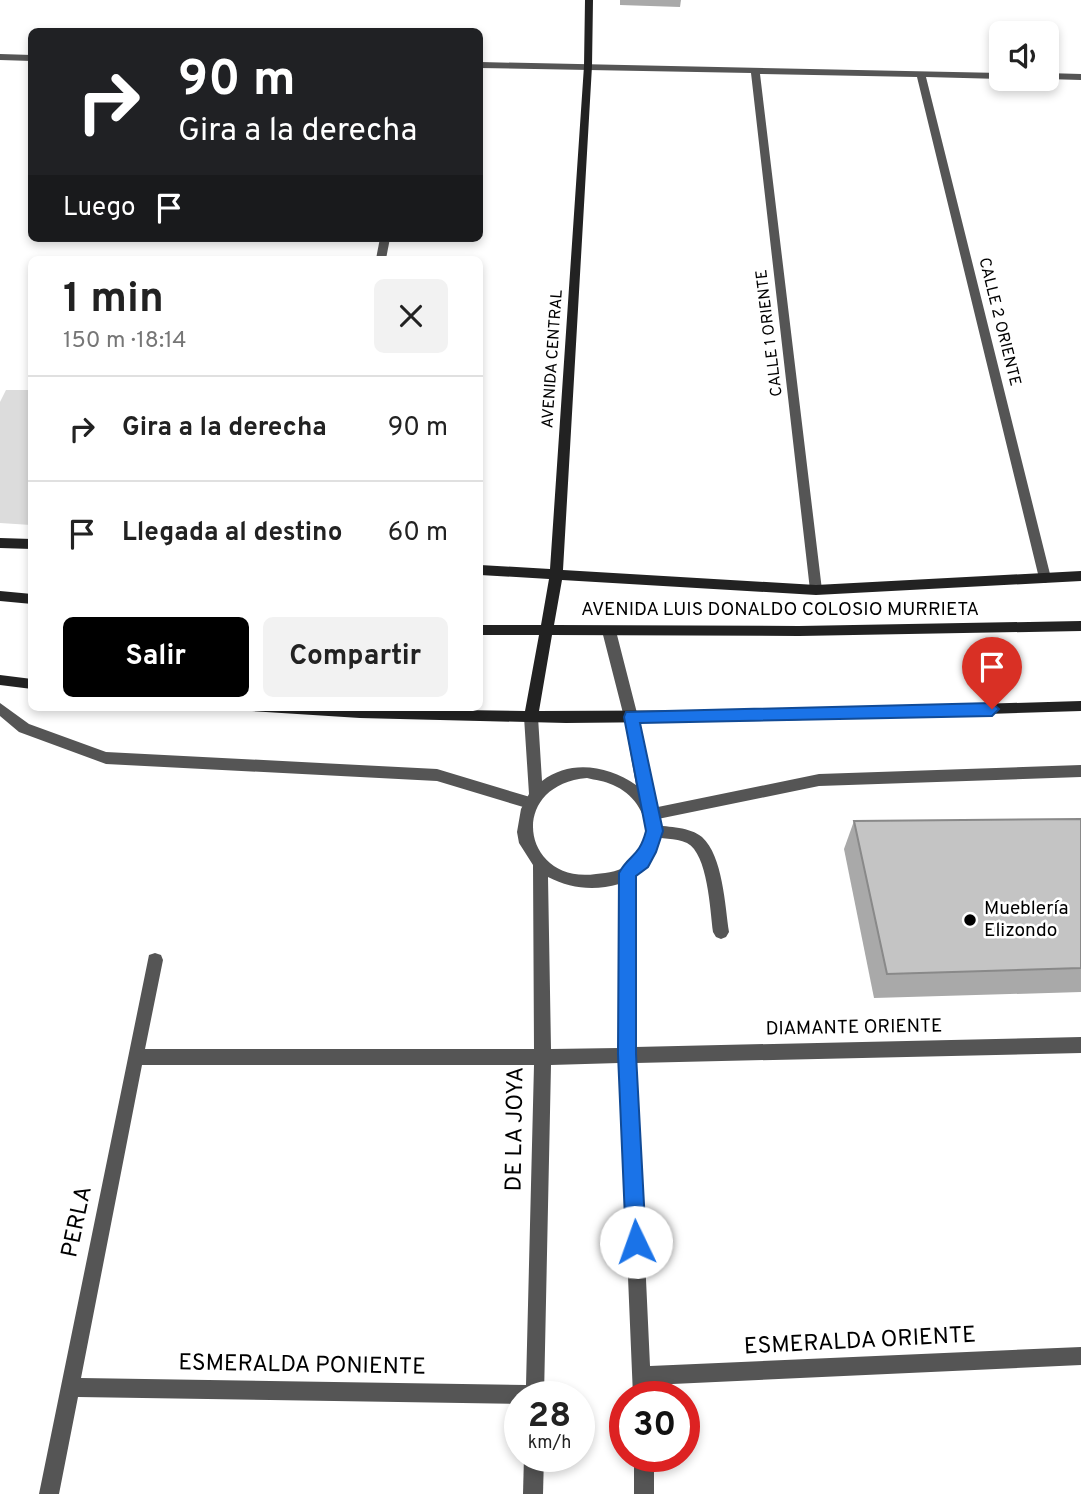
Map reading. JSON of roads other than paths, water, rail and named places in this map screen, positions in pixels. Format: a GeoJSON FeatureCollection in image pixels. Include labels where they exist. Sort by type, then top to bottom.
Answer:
{"type":"FeatureCollection","features":[{"type":"Feature","properties":{"kind":"street","name":"AVENIDA CENTRAL"},"geometry":{"type":"LineString","coordinates":[[531,717],[556,575],[589,0]]}},
{"type":"Feature","properties":{"kind":"street"},"geometry":{"type":"LineString","coordinates":[[0,57],[28,58]]}},
{"type":"Feature","properties":{"kind":"street"},"geometry":{"type":"LineString","coordinates":[[483,65],[989,76]]}},
{"type":"Feature","properties":{"kind":"street","name":"CALLE 1 ORIENTE"},"geometry":{"type":"LineString","coordinates":[[755,72],[816,590]]}},
{"type":"Feature","properties":{"kind":"street","name":"CALLE 2 ORIENTE"},"geometry":{"type":"LineString","coordinates":[[921,74],[1045,578]]}},
{"type":"Feature","properties":{"kind":"street"},"geometry":{"type":"LineString","coordinates":[[1059,76],[1081,77]]}},
{"type":"Feature","properties":{"kind":"street"},"geometry":{"type":"LineString","coordinates":[[0,542],[28,544]]}},
{"type":"Feature","properties":{"kind":"street"},"geometry":{"type":"LineString","coordinates":[[483,570],[816,590],[1081,576]]}},
{"type":"Feature","properties":{"kind":"street"},"geometry":{"type":"LineString","coordinates":[[0,596],[28,599]]}},
{"type":"Feature","properties":{"kind":"street","name":"AVENIDA LUIS DONALDO COLOSIO MURRIETA"},"geometry":{"type":"LineString","coordinates":[[483,630],[799,631],[1081,626]]}},
{"type":"Feature","properties":{"kind":"street"},"geometry":{"type":"LineString","coordinates":[[540,863],[566,879],[582,882],[606,881],[627,873],[642,861],[650,846],[654,831],[631,717],[609,631]]}},
{"type":"Feature","properties":{"kind":"street"},"geometry":{"type":"LineString","coordinates":[[0,680],[28,684]]}},
{"type":"Feature","properties":{"kind":"street"},"geometry":{"type":"LineString","coordinates":[[337,711],[456,717],[631,717],[811,715],[1081,706]]}},
{"type":"Feature","properties":{"kind":"street"},"geometry":{"type":"LineString","coordinates":[[0,708],[24,729],[106,758],[437,775],[533,798],[553,780],[587,772],[620,779],[649,807]]}},
{"type":"Feature","properties":{"kind":"street","name":"DE LA JOYA"},"geometry":{"type":"LineString","coordinates":[[531,717],[533,798],[524,831],[531,852],[540,863],[543,934],[535,1381]]}},
{"type":"Feature","properties":{"kind":"street"},"geometry":{"type":"LineString","coordinates":[[649,807],[819,780],[1081,771]]}},
{"type":"Feature","properties":{"kind":"street"},"geometry":{"type":"LineString","coordinates":[[654,831],[689,838],[697,842],[708,858],[721,932]]}},
{"type":"Feature","properties":{"kind":"street"},"geometry":{"type":"LineString","coordinates":[[627,873],[627,1054],[642,1381]]}},
{"type":"Feature","properties":{"kind":"street","name":"PERLA"},"geometry":{"type":"LineString","coordinates":[[49,1494],[138,1057],[155,960]]}},
{"type":"Feature","properties":{"kind":"street","name":"DIAMANTE ORIENTE"},"geometry":{"type":"LineString","coordinates":[[138,1057],[542,1057],[1081,1045]]}},
{"type":"Feature","properties":{"kind":"street","name":"ESMERALDA ORIENTE"},"geometry":{"type":"LineString","coordinates":[[642,1376],[1081,1356]]}},
{"type":"Feature","properties":{"kind":"street","name":"ESMERALDA PONIENTE"},"geometry":{"type":"LineString","coordinates":[[69,1387],[504,1395]]}},
{"type":"Feature","properties":{"kind":"street"},"geometry":{"type":"LineString","coordinates":[[533,1494],[534,1472]]}},
{"type":"Feature","properties":{"kind":"street"},"geometry":{"type":"LineString","coordinates":[[644,1472],[645,1494]]}},
{"type":"Feature","properties":{"kind":"place","name":"Mueblería Elizondo"},"geometry":{"type":"Point","coordinates":[970,920]}}]}
